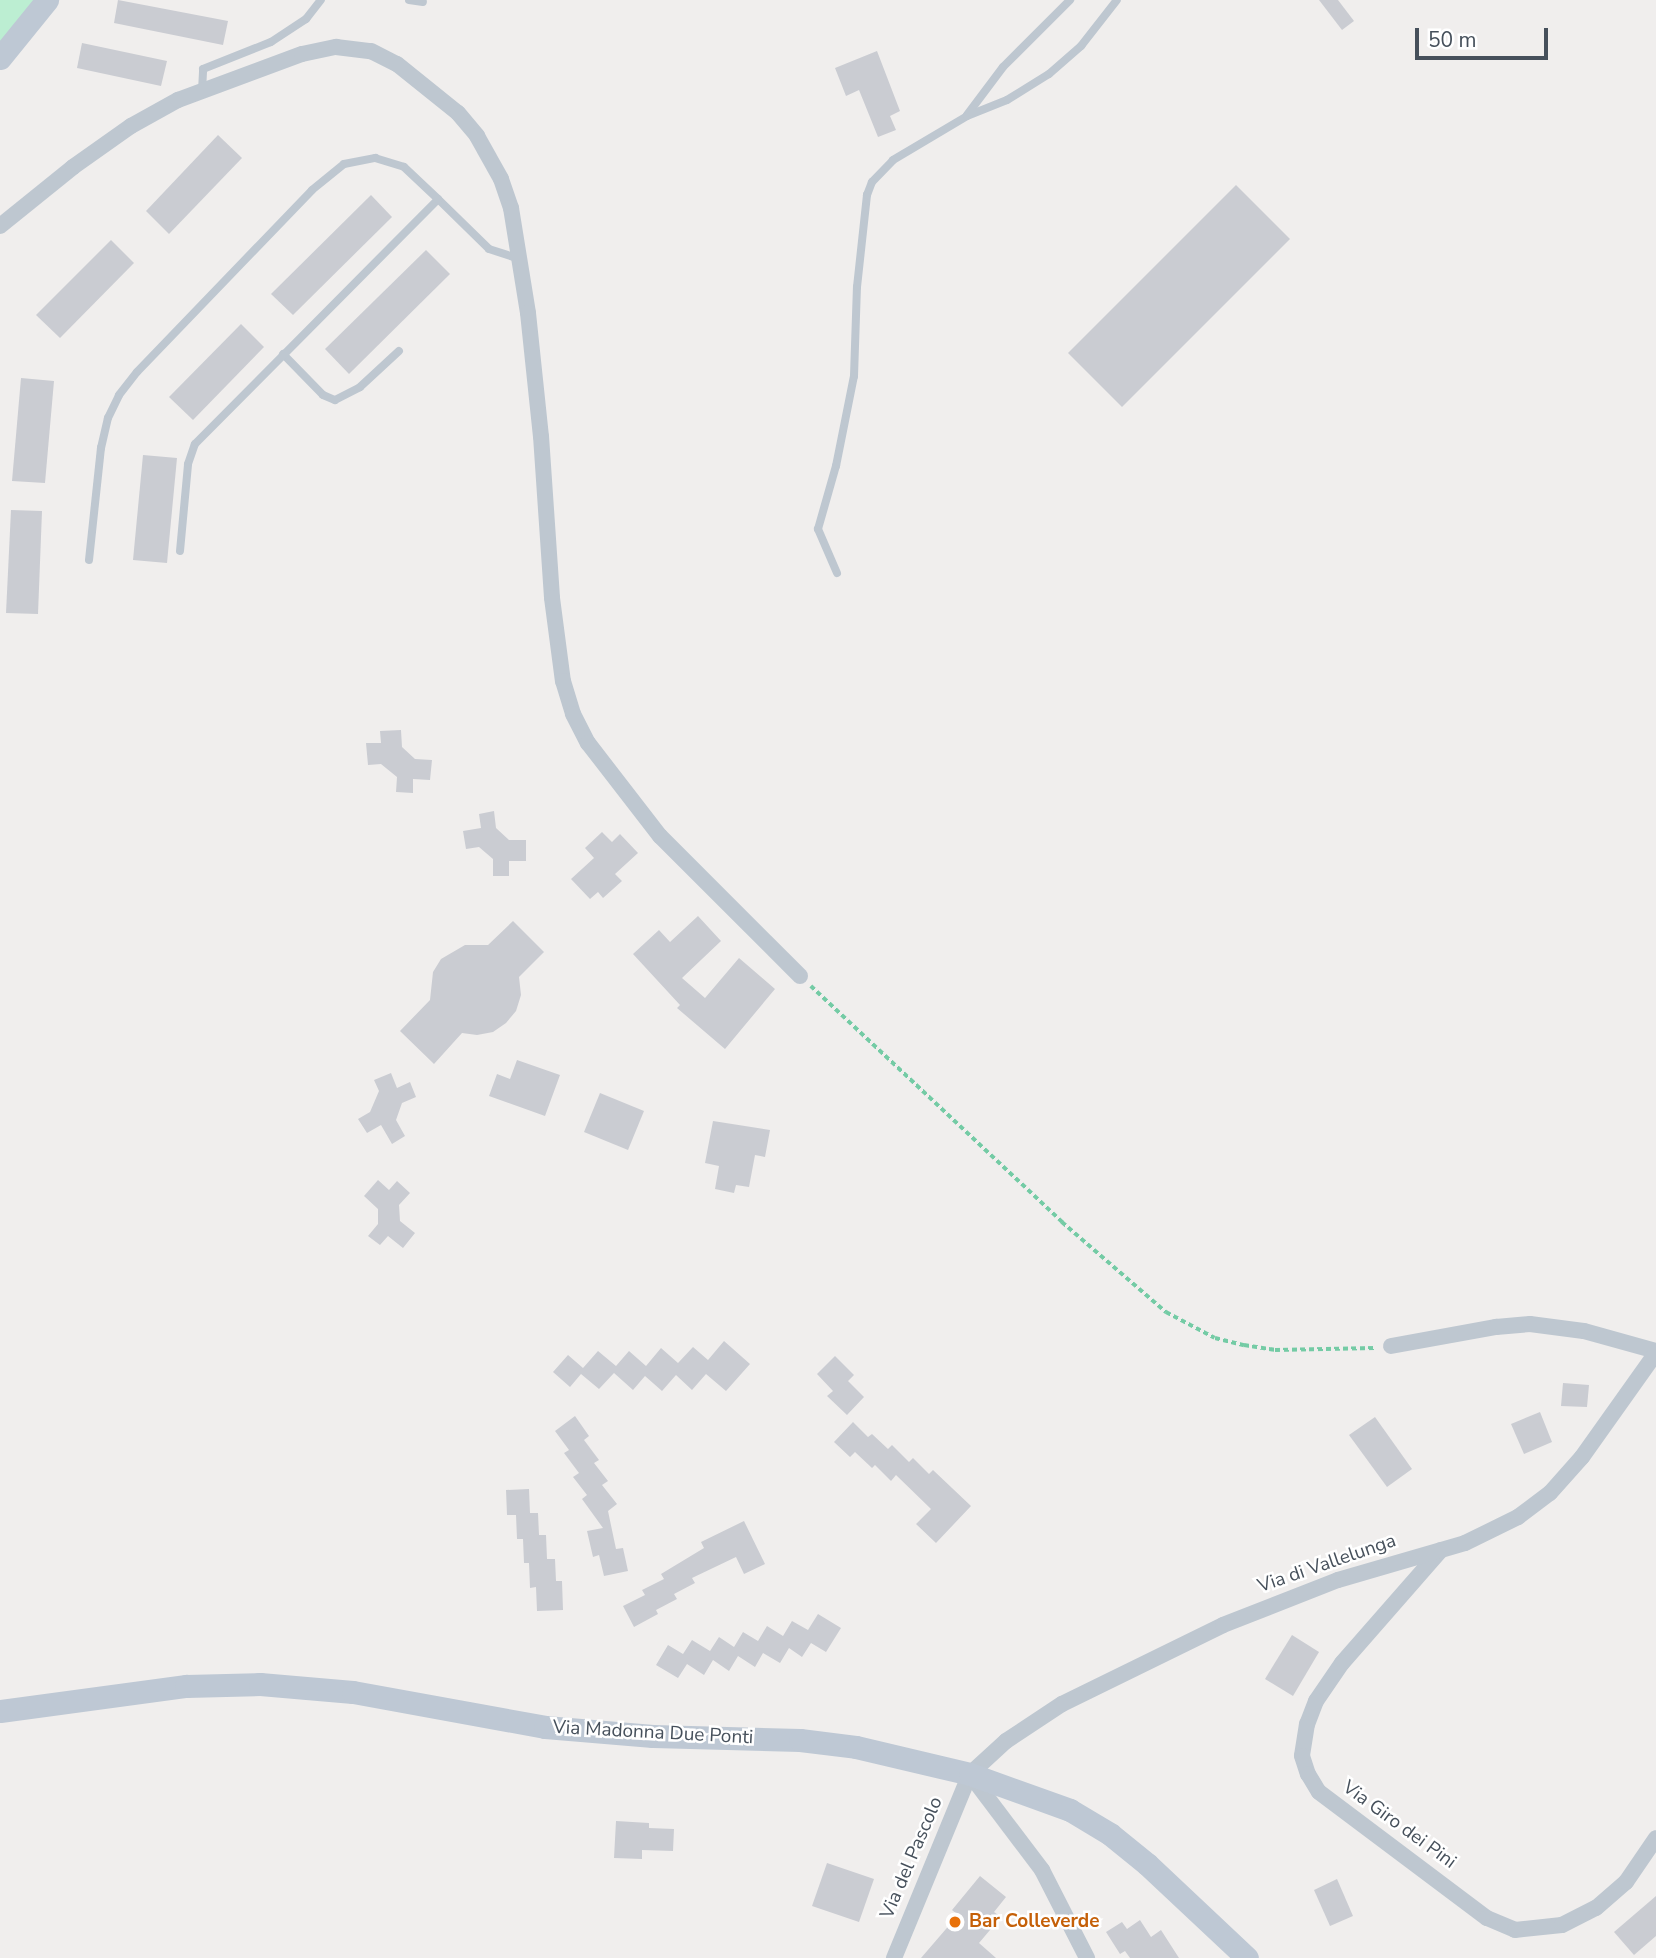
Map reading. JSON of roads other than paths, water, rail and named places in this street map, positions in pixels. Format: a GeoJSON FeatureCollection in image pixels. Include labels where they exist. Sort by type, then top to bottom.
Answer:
{"type":"FeatureCollection","features":[{"type":"Feature","properties":{"kind":"main road"},"geometry":{"type":"LineString","coordinates":[[0,58],[47,0]]}},
{"type":"Feature","properties":{"kind":"main road","name":"Via Madonna Due Ponti"},"geometry":{"type":"LineString","coordinates":[[0,1711],[186,1686],[292,1686],[353,1692],[545,1727],[843,1745],[970,1774],[1049,1800],[1092,1822],[1147,1864],[1247,1958]]}},
{"type":"Feature","properties":{"kind":"street"},"geometry":{"type":"LineString","coordinates":[[0,226],[116,135],[163,108],[286,60],[328,49],[363,49],[389,59],[440,97],[477,136],[507,194],[519,259],[541,436],[551,598],[562,681],[576,721],[588,743],[667,844],[800,976]]}},
{"type":"Feature","properties":{"kind":"street"},"geometry":{"type":"LineString","coordinates":[[1391,1346],[1496,1327],[1530,1324],[1584,1331],[1656,1352]]}},
{"type":"Feature","properties":{"kind":"street","name":"Via di Vallelunga"},"geometry":{"type":"LineString","coordinates":[[970,1774],[1006,1741],[1044,1714],[1223,1625],[1338,1580],[1489,1534],[1545,1498],[1598,1439],[1656,1352]]}},
{"type":"Feature","properties":{"kind":"street","name":"Via Giro dei Pini"},"geometry":{"type":"LineString","coordinates":[[1441,1550],[1342,1663],[1317,1701],[1307,1724],[1302,1756],[1308,1774],[1319,1792],[1487,1918],[1515,1930],[1550,1928],[1596,1908],[1626,1882],[1656,1838]]}},
{"type":"Feature","properties":{"kind":"street"},"geometry":{"type":"LineString","coordinates":[[970,1774],[1042,1870],[1087,1958]]}},
{"type":"Feature","properties":{"kind":"street","name":"Via del Pascolo"},"geometry":{"type":"LineString","coordinates":[[894,1958],[970,1774]]}},
{"type":"Feature","properties":{"kind":"lane"},"geometry":{"type":"LineString","coordinates":[[202,92],[203,69],[271,42],[306,19],[321,0]]}},
{"type":"Feature","properties":{"kind":"lane"},"geometry":{"type":"LineString","coordinates":[[409,0],[424,2]]}},
{"type":"Feature","properties":{"kind":"lane"},"geometry":{"type":"LineString","coordinates":[[967,116],[1003,67],[1070,0]]}},
{"type":"Feature","properties":{"kind":"lane"},"geometry":{"type":"LineString","coordinates":[[837,573],[818,529],[836,466],[854,376],[857,287],[867,195],[876,177],[889,163],[967,116],[1007,100],[1049,74],[1081,46],[1117,0]]}},
{"type":"Feature","properties":{"kind":"lane"},"geometry":{"type":"LineString","coordinates":[[89,560],[101,448],[108,418],[119,395],[137,372],[312,190],[344,164],[375,158],[404,167],[489,249],[519,259]]}},
{"type":"Feature","properties":{"kind":"lane"},"geometry":{"type":"LineString","coordinates":[[180,551],[188,464],[193,447],[438,199]]}},
{"type":"Feature","properties":{"kind":"lane"},"geometry":{"type":"LineString","coordinates":[[283,354],[323,395],[335,400],[356,390],[399,351]]}},
{"type":"Feature","properties":{"kind":"place","name":"Bar Colleverde"},"geometry":{"type":"Point","coordinates":[955,1922]}}]}
